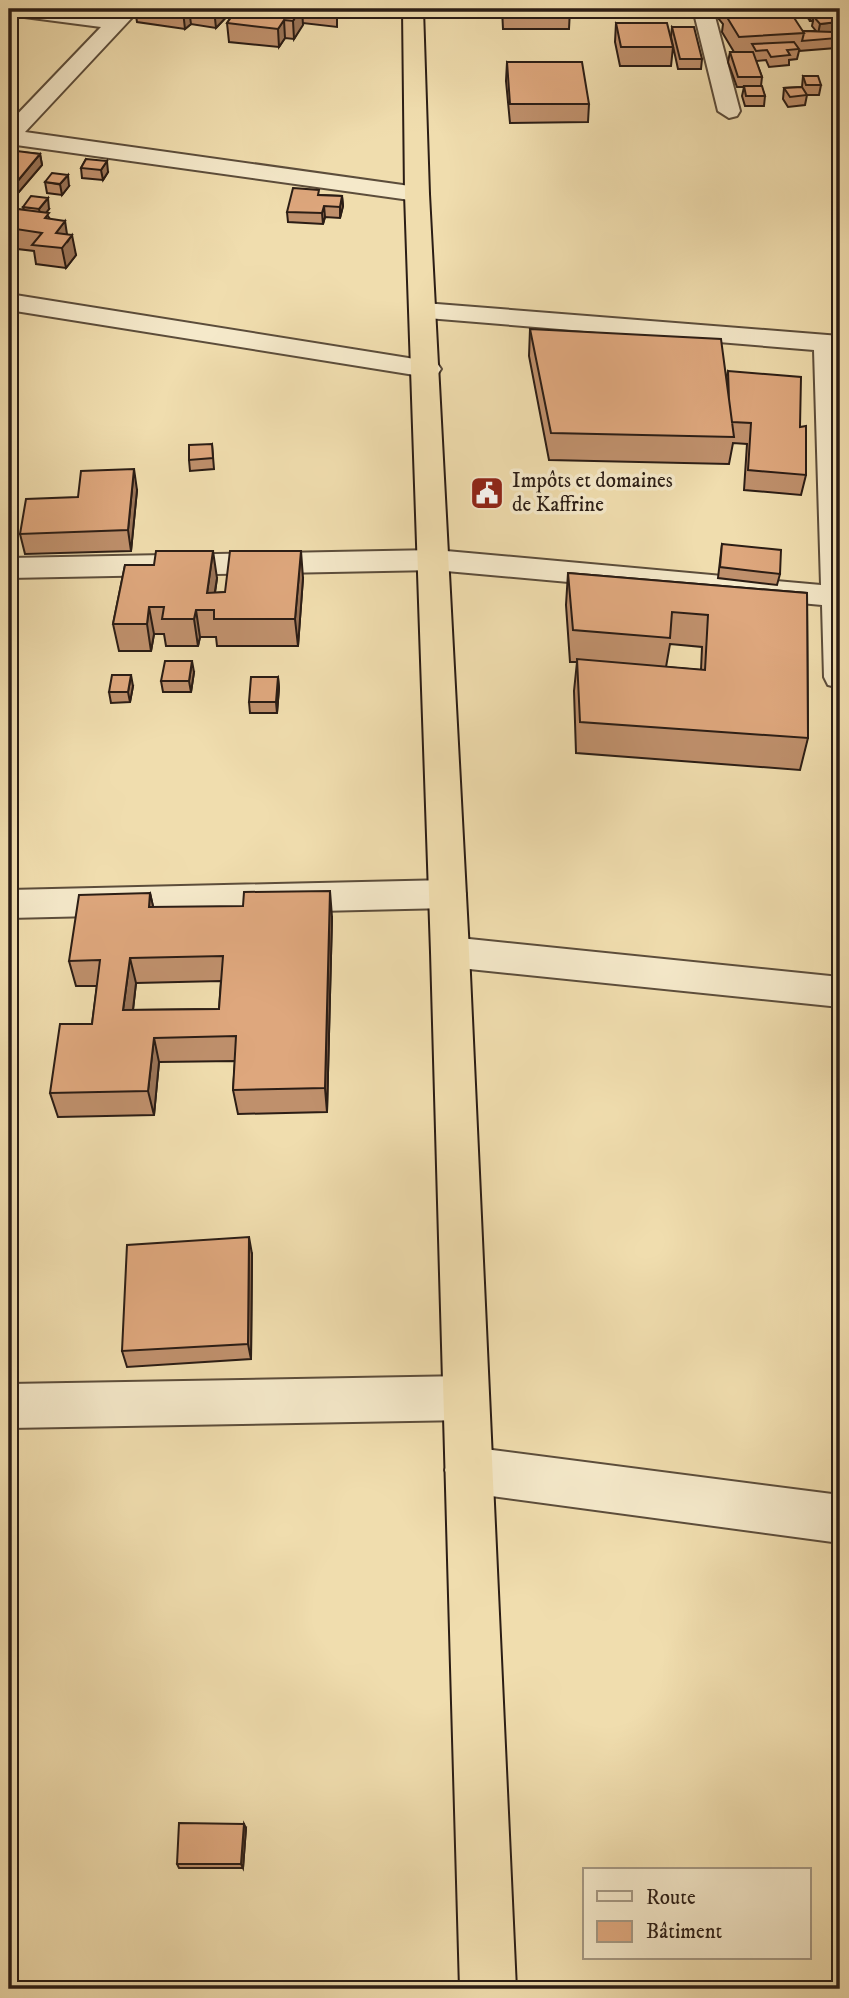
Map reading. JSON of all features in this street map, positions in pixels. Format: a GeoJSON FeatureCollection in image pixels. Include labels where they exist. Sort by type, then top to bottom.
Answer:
{"type":"FeatureCollection","features":[{"type":"Feature","properties":{"kind":"highway"},"geometry":{"type":"LineString","coordinates":[[414,9],[417,194],[435,560],[488,1989]]}},
{"type":"Feature","properties":{"kind":"street"},"geometry":{"type":"LineString","coordinates":[[9,9],[123,16]]}},
{"type":"Feature","properties":{"kind":"street"},"geometry":{"type":"LineString","coordinates":[[703,9],[729,111]]}},
{"type":"Feature","properties":{"kind":"street"},"geometry":{"type":"LineString","coordinates":[[9,136],[123,16]]}},
{"type":"Feature","properties":{"kind":"street"},"geometry":{"type":"LineString","coordinates":[[9,136],[417,194]]}},
{"type":"Feature","properties":{"kind":"street"},"geometry":{"type":"LineString","coordinates":[[9,302],[427,369]]}},
{"type":"Feature","properties":{"kind":"street"},"geometry":{"type":"LineString","coordinates":[[424,311],[834,343],[840,677]]}},
{"type":"Feature","properties":{"kind":"street"},"geometry":{"type":"LineString","coordinates":[[9,568],[435,560],[839,597]]}},
{"type":"Feature","properties":{"kind":"street"},"geometry":{"type":"LineString","coordinates":[[9,904],[448,894]]}},
{"type":"Feature","properties":{"kind":"street"},"geometry":{"type":"LineString","coordinates":[[450,953],[840,992]]}},
{"type":"Feature","properties":{"kind":"street"},"geometry":{"type":"LineString","coordinates":[[9,1406],[466,1398]]}},
{"type":"Feature","properties":{"kind":"street"},"geometry":{"type":"LineString","coordinates":[[469,1470],[840,1519]]}},
{"type":"Feature","properties":{"kind":"building"},"geometry":{"type":"Polygon","coordinates":[[[237,9],[300,9],[293,21],[284,20],[278,29],[227,23],[237,9]]]}},
{"type":"Feature","properties":{"kind":"building"},"geometry":{"type":"Polygon","coordinates":[[[570,9],[570,11],[504,11],[570,9]]]}},
{"type":"Feature","properties":{"kind":"building"},"geometry":{"type":"Polygon","coordinates":[[[719,9],[734,9],[737,13],[725,14],[726,16],[719,9]]]}},
{"type":"Feature","properties":{"kind":"building"},"geometry":{"type":"Polygon","coordinates":[[[789,10],[804,33],[739,37],[725,14],[789,10]]]}},
{"type":"Feature","properties":{"kind":"building"},"geometry":{"type":"Polygon","coordinates":[[[831,14],[838,22],[820,24],[813,16],[831,14]]]}},
{"type":"Feature","properties":{"kind":"building"},"geometry":{"type":"Polygon","coordinates":[[[616,23],[667,23],[673,47],[621,47],[616,23]]]}},
{"type":"Feature","properties":{"kind":"building"},"geometry":{"type":"Polygon","coordinates":[[[672,27],[694,27],[702,59],[680,59],[672,27]]]}},
{"type":"Feature","properties":{"kind":"building"},"geometry":{"type":"Polygon","coordinates":[[[803,31],[833,32],[838,38],[802,41],[803,31]]]}},
{"type":"Feature","properties":{"kind":"building"},"geometry":{"type":"Polygon","coordinates":[[[794,42],[799,49],[787,50],[790,55],[771,57],[767,50],[756,51],[752,44],[794,42]]]}},
{"type":"Feature","properties":{"kind":"building"},"geometry":{"type":"Polygon","coordinates":[[[730,52],[753,52],[762,77],[738,77],[730,52]]]}},
{"type":"Feature","properties":{"kind":"building"},"geometry":{"type":"Polygon","coordinates":[[[507,62],[582,62],[589,104],[510,104],[507,62]]]}},
{"type":"Feature","properties":{"kind":"building"},"geometry":{"type":"Polygon","coordinates":[[[803,76],[818,76],[821,85],[806,85],[803,76]]]}},
{"type":"Feature","properties":{"kind":"building"},"geometry":{"type":"Polygon","coordinates":[[[744,86],[762,86],[765,96],[746,96],[744,86]]]}},
{"type":"Feature","properties":{"kind":"building"},"geometry":{"type":"Polygon","coordinates":[[[802,87],[807,95],[790,97],[784,88],[802,87]]]}},
{"type":"Feature","properties":{"kind":"building"},"geometry":{"type":"Polygon","coordinates":[[[9,150],[40,154],[16,183],[10,182],[9,178],[9,150]]]}},
{"type":"Feature","properties":{"kind":"building"},"geometry":{"type":"Polygon","coordinates":[[[86,159],[107,161],[101,170],[81,168],[86,159]]]}},
{"type":"Feature","properties":{"kind":"building"},"geometry":{"type":"Polygon","coordinates":[[[52,173],[68,175],[60,184],[45,182],[52,173]]]}},
{"type":"Feature","properties":{"kind":"building"},"geometry":{"type":"Polygon","coordinates":[[[293,188],[319,190],[318,195],[342,196],[340,207],[324,206],[322,213],[287,212],[293,188]]]}},
{"type":"Feature","properties":{"kind":"building"},"geometry":{"type":"Polygon","coordinates":[[[31,196],[48,198],[39,209],[23,207],[31,196]]]}},
{"type":"Feature","properties":{"kind":"building"},"geometry":{"type":"Polygon","coordinates":[[[9,208],[49,213],[45,218],[65,221],[56,233],[72,235],[62,248],[32,245],[42,233],[9,228],[9,208]]]}},
{"type":"Feature","properties":{"kind":"building"},"geometry":{"type":"Polygon","coordinates":[[[530,329],[721,339],[734,437],[551,433],[530,329]]]}},
{"type":"Feature","properties":{"kind":"building"},"geometry":{"type":"Polygon","coordinates":[[[728,371],[801,377],[800,427],[806,426],[806,475],[748,470],[751,423],[732,422],[728,371]]]}},
{"type":"Feature","properties":{"kind":"building"},"geometry":{"type":"Polygon","coordinates":[[[212,444],[213,458],[189,460],[189,445],[212,444]]]}},
{"type":"Feature","properties":{"kind":"building"},"geometry":{"type":"Polygon","coordinates":[[[134,469],[128,530],[20,534],[26,499],[78,497],[81,471],[134,469]]]}},
{"type":"Feature","properties":{"kind":"building"},"geometry":{"type":"Polygon","coordinates":[[[722,544],[781,550],[780,574],[720,567],[722,544]]]}},
{"type":"Feature","properties":{"kind":"building"},"geometry":{"type":"Polygon","coordinates":[[[156,551],[213,551],[207,593],[225,592],[230,551],[301,551],[295,619],[214,619],[214,610],[196,610],[194,619],[162,619],[164,607],[149,607],[147,624],[113,624],[125,565],[154,565],[156,551]]]}},
{"type":"Feature","properties":{"kind":"building"},"geometry":{"type":"Polygon","coordinates":[[[568,573],[807,593],[808,738],[580,722],[577,659],[705,670],[708,615],[672,612],[670,638],[573,630],[568,573]]]}},
{"type":"Feature","properties":{"kind":"building"},"geometry":{"type":"Polygon","coordinates":[[[165,661],[192,661],[189,681],[161,681],[165,661]]]}},
{"type":"Feature","properties":{"kind":"building"},"geometry":{"type":"Polygon","coordinates":[[[112,675],[131,675],[128,692],[109,692],[112,675]]]}},
{"type":"Feature","properties":{"kind":"building"},"geometry":{"type":"Polygon","coordinates":[[[251,677],[278,677],[276,702],[249,702],[251,677]]]}},
{"type":"Feature","properties":{"kind":"building"},"geometry":{"type":"Polygon","coordinates":[[[330,891],[325,1088],[233,1090],[236,1036],[154,1038],[148,1091],[50,1093],[60,1024],[92,1024],[100,960],[69,961],[79,895],[150,893],[149,907],[243,906],[244,892],[330,891]],[[223,956],[130,958],[123,1010],[219,1009],[223,956]]]}},
{"type":"Feature","properties":{"kind":"building"},"geometry":{"type":"Polygon","coordinates":[[[249,1237],[248,1344],[122,1351],[127,1245],[249,1237]]]}},
{"type":"Feature","properties":{"kind":"building"},"geometry":{"type":"Polygon","coordinates":[[[179,1823],[244,1824],[241,1864],[177,1864],[179,1823]]]}},
{"type":"Feature","properties":{"kind":"building"},"geometry":{"type":"Polygon","coordinates":[[[225,1982],[295,1982],[295,1989],[225,1989],[225,1982]]]}},
{"type":"Feature","properties":{"kind":"place","name":"Impôts et domaines de Kaffrine"},"geometry":{"type":"Point","coordinates":[487,493]}}]}
